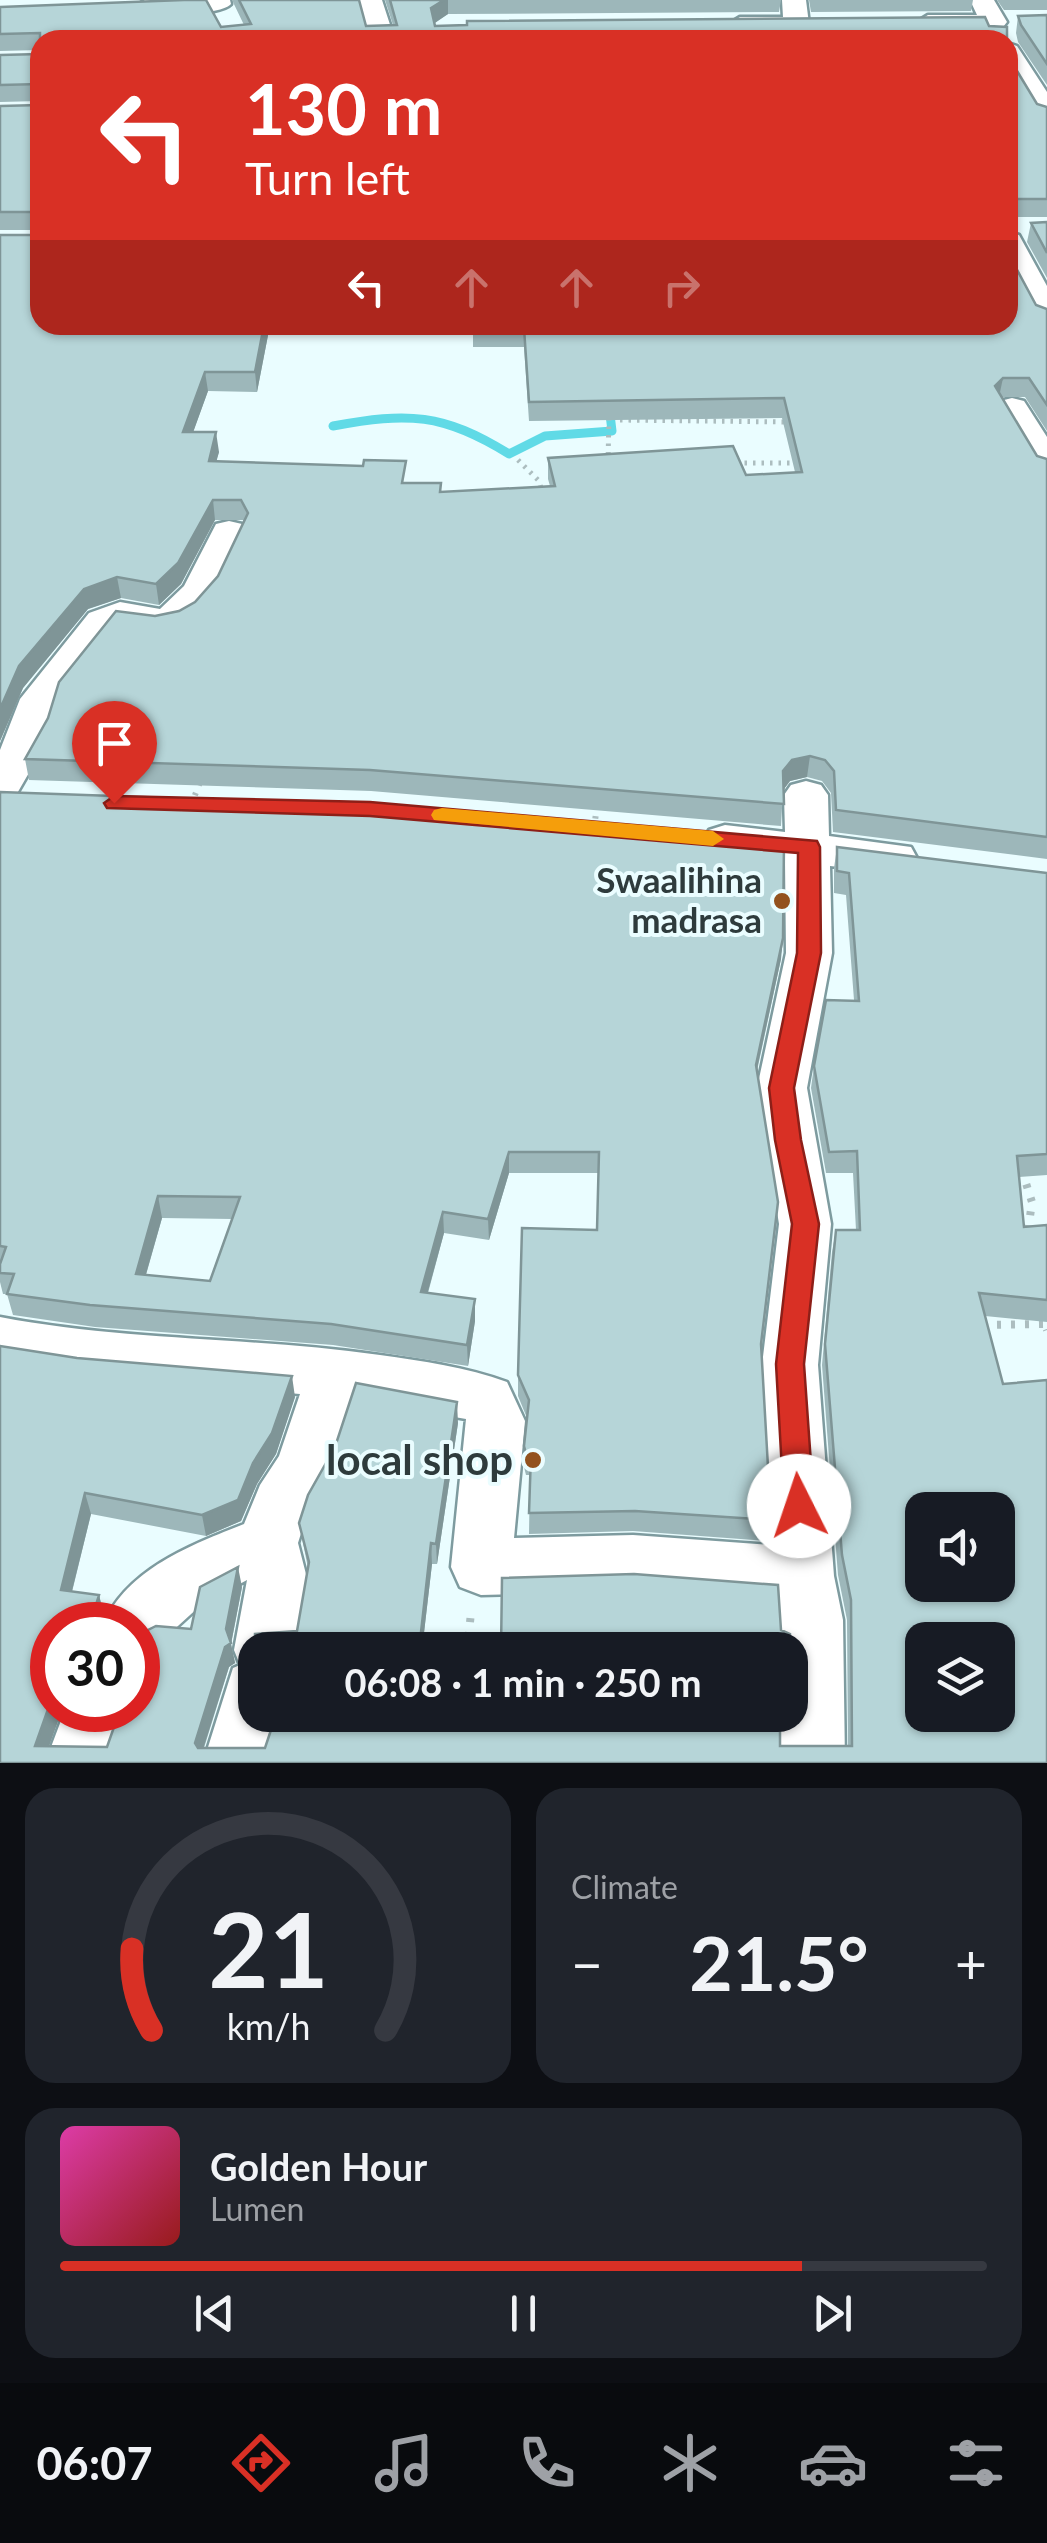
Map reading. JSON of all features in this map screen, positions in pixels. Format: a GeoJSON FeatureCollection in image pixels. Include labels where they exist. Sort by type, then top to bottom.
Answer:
{"type":"FeatureCollection","features":[{"type":"Feature","properties":{"kind":"street"},"geometry":{"type":"LineString","coordinates":[[370,0],[379,30]]}},
{"type":"Feature","properties":{"kind":"street"},"geometry":{"type":"LineString","coordinates":[[122,9],[222,10]]}},
{"type":"Feature","properties":{"kind":"street"},"geometry":{"type":"LineString","coordinates":[[906,23],[997,21]]}},
{"type":"Feature","properties":{"kind":"street"},"geometry":{"type":"LineString","coordinates":[[711,25],[807,22]]}},
{"type":"Feature","properties":{"kind":"street"},"geometry":{"type":"LineString","coordinates":[[1027,84],[1040,122]]}},
{"type":"Feature","properties":{"kind":"street"},"geometry":{"type":"LineString","coordinates":[[1018,243],[1047,316]]}},
{"type":"Feature","properties":{"kind":"street"},"geometry":{"type":"LineString","coordinates":[[1012,408],[1047,465]]}},
{"type":"Feature","properties":{"kind":"street"},"geometry":{"type":"LineString","coordinates":[[13,794],[40,699],[102,621],[120,614],[161,622],[174,618],[201,591],[229,532]]}},
{"type":"Feature","properties":{"kind":"street"},"geometry":{"type":"LineString","coordinates":[[806,795],[809,953],[782,1088],[788,1140],[806,1224],[790,1364],[804,1576],[812,1620],[812,1763]]}},
{"type":"Feature","properties":{"kind":"street"},"geometry":{"type":"LineString","coordinates":[[686,836],[927,862]]}},
{"type":"Feature","properties":{"kind":"street"},"geometry":{"type":"LineString","coordinates":[[0,1340],[61,1353],[438,1387],[487,1399],[496,1421],[481,1567],[633,1563],[804,1576]]}},
{"type":"Feature","properties":{"kind":"street"},"geometry":{"type":"LineString","coordinates":[[155,1602],[203,1567],[268,1542],[282,1504],[306,1467],[334,1375]]}},
{"type":"Feature","properties":{"kind":"street"},"geometry":{"type":"LineString","coordinates":[[268,1542],[276,1556],[280,1582],[269,1632]]}},
{"type":"Feature","properties":{"kind":"street"},"geometry":{"type":"LineString","coordinates":[[78,1763],[89,1732]]}},
{"type":"Feature","properties":{"kind":"street"},"geometry":{"type":"LineString","coordinates":[[236,1763],[244,1732]]}},
{"type":"Feature","properties":{"kind":"path"},"geometry":{"type":"LineString","coordinates":[[609,404],[610,473]]}},
{"type":"Feature","properties":{"kind":"path"},"geometry":{"type":"LineString","coordinates":[[608,419],[675,424],[796,422]]}},
{"type":"Feature","properties":{"kind":"path"},"geometry":{"type":"LineString","coordinates":[[518,460],[539,481],[543,497]]}},
{"type":"Feature","properties":{"kind":"path"},"geometry":{"type":"LineString","coordinates":[[734,463],[807,463]]}},
{"type":"Feature","properties":{"kind":"path"},"geometry":{"type":"LineString","coordinates":[[191,806],[204,773]]}},
{"type":"Feature","properties":{"kind":"path"},"geometry":{"type":"LineString","coordinates":[[594,829],[598,791]]}},
{"type":"Feature","properties":{"kind":"path"},"geometry":{"type":"LineString","coordinates":[[1016,1153],[1032,1202],[1026,1245]]}},
{"type":"Feature","properties":{"kind":"path"},"geometry":{"type":"LineString","coordinates":[[968,1326],[1046,1326],[1038,1308]]}},
{"type":"Feature","properties":{"kind":"building"},"geometry":{"type":"Polygon","coordinates":[[[206,0],[221,27],[251,24],[239,0],[359,0],[366,26],[397,25],[390,0],[444,0],[431,8],[435,26],[467,25],[467,21],[985,17],[989,26],[1007,27],[30,30],[30,33],[0,34],[0,7],[206,0]]]}},
{"type":"Feature","properties":{"kind":"building"},"geometry":{"type":"Polygon","coordinates":[[[1047,15],[1047,64],[1018,16],[1047,15]]]}},
{"type":"Feature","properties":{"kind":"building"},"geometry":{"type":"Polygon","coordinates":[[[30,54],[30,84],[0,85],[0,55],[30,54]]]}},
{"type":"Feature","properties":{"kind":"building"},"geometry":{"type":"Polygon","coordinates":[[[1018,73],[1037,104],[1047,107],[1047,199],[1018,199],[1018,73]]]}},
{"type":"Feature","properties":{"kind":"building"},"geometry":{"type":"Polygon","coordinates":[[[30,105],[30,212],[0,212],[0,106],[30,105]]]}},
{"type":"Feature","properties":{"kind":"building"},"geometry":{"type":"Polygon","coordinates":[[[1047,222],[1047,253],[1031,223],[1047,222]]]}},
{"type":"Feature","properties":{"kind":"building"},"geometry":{"type":"Polygon","coordinates":[[[0,235],[30,235],[30,335],[262,335],[255,372],[205,372],[183,432],[216,432],[209,461],[363,466],[364,460],[406,461],[402,483],[441,483],[440,492],[555,486],[548,458],[733,446],[746,475],[802,472],[784,398],[529,402],[524,335],[1018,335],[1018,272],[1036,305],[1047,309],[1047,405],[1029,378],[1003,378],[995,386],[1037,456],[1047,459],[1047,837],[836,810],[834,771],[825,760],[810,756],[792,760],[783,771],[784,804],[370,770],[25,759],[48,718],[59,682],[116,611],[155,616],[179,611],[195,602],[218,576],[248,513],[241,500],[213,500],[178,563],[156,584],[117,577],[84,589],[19,666],[0,709],[0,235]]]}},
{"type":"Feature","properties":{"kind":"building"},"geometry":{"type":"Polygon","coordinates":[[[0,792],[369,805],[784,842],[783,938],[756,1065],[778,1202],[761,1344],[771,1520],[635,1511],[529,1513],[531,1454],[526,1454],[524,1446],[529,1400],[518,1375],[522,1228],[597,1230],[599,1152],[509,1152],[488,1219],[443,1212],[421,1292],[475,1299],[467,1345],[331,1324],[90,1305],[7,1294],[14,1274],[0,1273],[6,1247],[0,1246],[0,792]],[[158,1196],[136,1274],[210,1281],[240,1197],[158,1196]]]}},
{"type":"Feature","properties":{"kind":"building"},"geometry":{"type":"Polygon","coordinates":[[[837,847],[1047,873],[1047,1154],[1017,1156],[1024,1227],[1047,1225],[1047,1300],[979,1293],[1003,1384],[1047,1380],[1047,1763],[0,1763],[0,1346],[77,1358],[292,1376],[272,1433],[253,1463],[238,1500],[202,1515],[85,1493],[61,1590],[99,1595],[97,1602],[30,1602],[30,1732],[40,1732],[35,1746],[107,1747],[112,1732],[160,1732],[160,1626],[191,1629],[200,1587],[238,1567],[226,1629],[231,1643],[225,1647],[195,1743],[198,1748],[265,1748],[270,1732],[780,1732],[780,1746],[852,1746],[851,1600],[842,1555],[825,1344],[836,1230],[860,1230],[857,1151],[829,1152],[814,1066],[826,1000],[859,1001],[849,873],[837,871],[837,847]]]}},
{"type":"Feature","properties":{"kind":"building"},"geometry":{"type":"Polygon","coordinates":[[[356,1383],[457,1402],[436,1544],[431,1543],[421,1632],[283,1632],[297,1631],[309,1562],[299,1523],[308,1495],[335,1447],[356,1383]]]}},
{"type":"Feature","properties":{"kind":"building"},"geometry":{"type":"Polygon","coordinates":[[[634,1574],[778,1585],[781,1630],[786,1632],[501,1632],[502,1578],[634,1574]]]}},
{"type":"Feature","properties":{"kind":"waterway"},"geometry":{"type":"LineString","coordinates":[[333,426],[383,419],[424,419],[464,430],[509,454],[545,436],[612,431],[609,406]]}},
{"type":"Feature","properties":{"kind":"slow traffic"},"geometry":{"type":"LineString","coordinates":[[442,815],[713,839]]}},
{"type":"Feature","properties":{"kind":"place","name":"Swaalihina madrasa"},"geometry":{"type":"Point","coordinates":[782,901]}},
{"type":"Feature","properties":{"kind":"place","name":"local shop"},"geometry":{"type":"Point","coordinates":[533,1460]}},
{"type":"Feature","properties":{"kind":"route"},"geometry":{"type":"LineString","coordinates":[[114,803],[370,809],[809,847],[809,953],[782,1088],[788,1140],[806,1224],[790,1364],[799,1506]]}}]}
